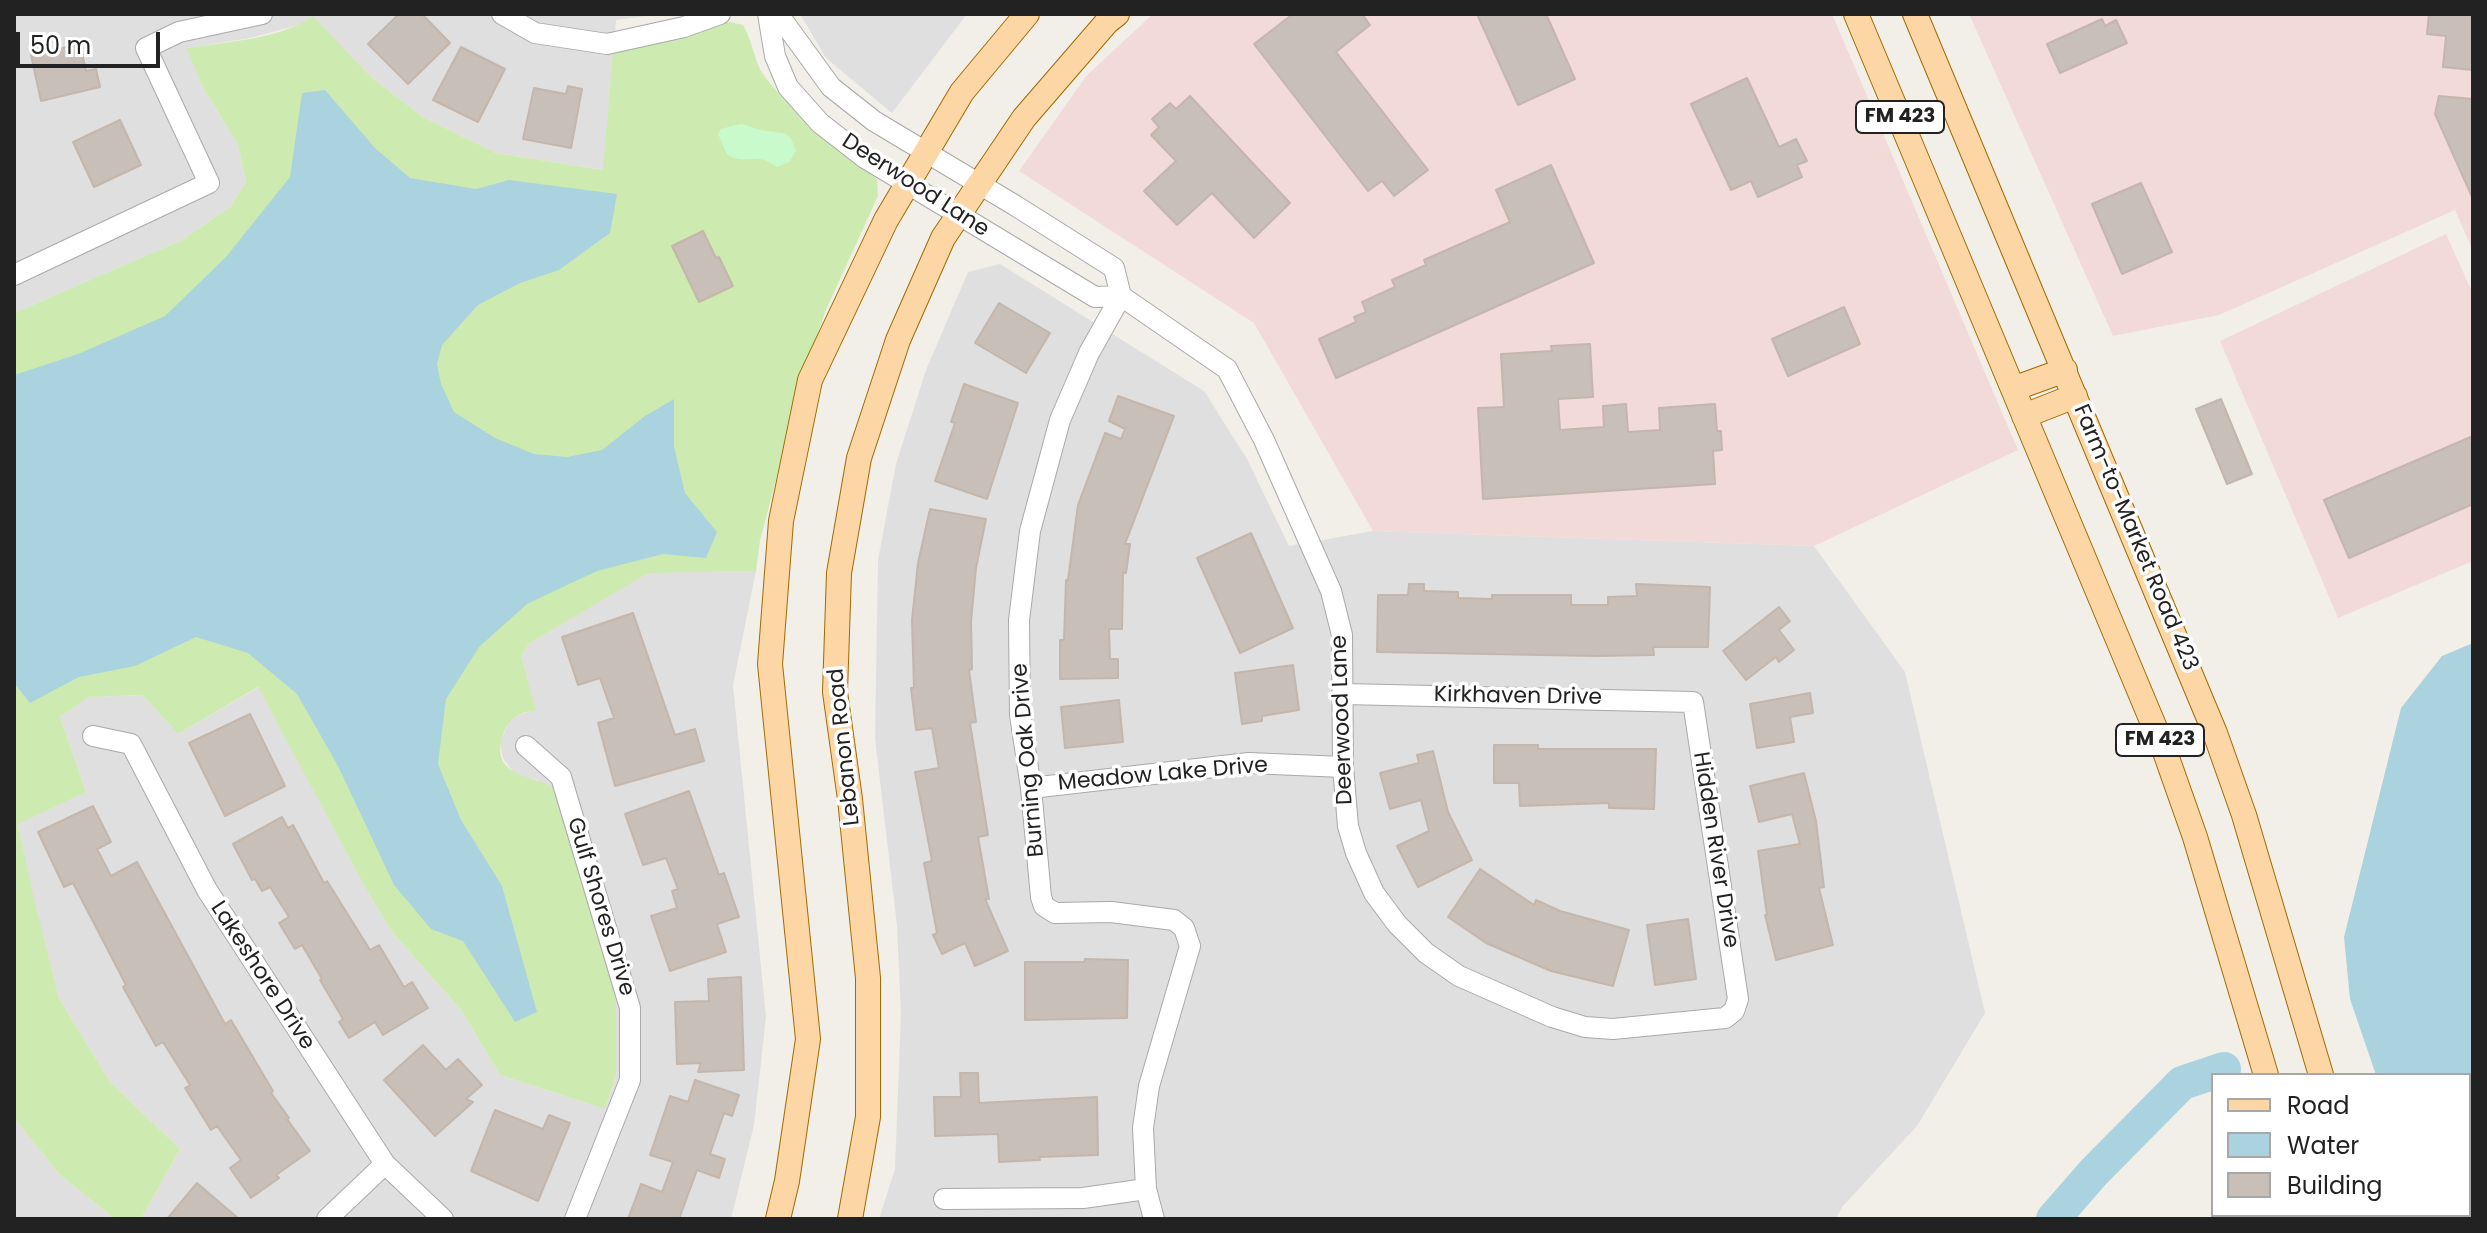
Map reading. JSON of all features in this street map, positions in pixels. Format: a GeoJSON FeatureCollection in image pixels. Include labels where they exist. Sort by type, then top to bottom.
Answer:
{"type":"FeatureCollection","features":[{"type":"Feature","properties":{"kind":"main road"},"geometry":{"type":"LineString","coordinates":[[778,1219],[787,1181],[808,1039],[770,664],[781,521],[810,380],[886,220],[907,184],[962,92],[1027,14]]}},
{"type":"Feature","properties":{"kind":"main road","name":"Lebanon Road"},"geometry":{"type":"LineString","coordinates":[[850,1219],[868,1117],[868,978],[850,799],[835,692],[839,573],[859,458],[893,355],[943,238],[1024,118],[1117,14]]}},
{"type":"Feature","properties":{"kind":"main road","name":"FM 423"},"geometry":{"type":"LineString","coordinates":[[1856,14],[2165,752],[2195,837],[2265,1073]]}},
{"type":"Feature","properties":{"kind":"main road","name":"Farm-to-Market Road 423"},"geometry":{"type":"LineString","coordinates":[[1915,14],[2215,733],[2244,815],[2320,1073]]}},
{"type":"Feature","properties":{"kind":"main road"},"geometry":{"type":"LineString","coordinates":[[2013,389],[2065,370]]}},
{"type":"Feature","properties":{"kind":"main road"},"geometry":{"type":"LineString","coordinates":[[2024,416],[2075,396]]}},
{"type":"Feature","properties":{"kind":"street"},"geometry":{"type":"LineString","coordinates":[[14,275],[209,183],[146,48],[179,32],[262,14]]}},
{"type":"Feature","properties":{"kind":"street"},"geometry":{"type":"LineString","coordinates":[[502,14],[535,33],[607,44],[684,27],[720,14]]}},
{"type":"Feature","properties":{"kind":"street","name":"Deerwood Lane"},"geometry":{"type":"LineString","coordinates":[[768,14],[775,56],[788,87],[820,123],[865,158],[1095,297],[1121,296],[1227,369],[1264,440],[1331,591],[1342,635],[1343,767],[1348,826],[1374,893],[1397,924],[1426,953],[1459,976],[1552,1017],[1585,1027],[1613,1029],[1725,1018],[1734,1011],[1738,999]]}},
{"type":"Feature","properties":{"kind":"street","name":"Deerwood Lane"},"geometry":{"type":"LineString","coordinates":[[778,14],[831,87],[874,121],[1114,268],[1121,296]]}},
{"type":"Feature","properties":{"kind":"street","name":"Burning Oak Drive"},"geometry":{"type":"LineString","coordinates":[[1121,296],[1089,353],[1060,420],[1030,531],[1019,620],[1020,715],[1044,906],[1055,913],[1111,912],[1174,920],[1184,928],[1190,946],[1149,1086],[1143,1128],[1146,1189]]}},
{"type":"Feature","properties":{"kind":"street","name":"Kirkhaven Drive"},"geometry":{"type":"LineString","coordinates":[[1344,694],[1693,702]]}},
{"type":"Feature","properties":{"kind":"street","name":"Hidden River Drive"},"geometry":{"type":"LineString","coordinates":[[1693,702],[1738,999]]}},
{"type":"Feature","properties":{"kind":"street","name":"Lakeshore Drive"},"geometry":{"type":"LineString","coordinates":[[93,736],[131,744],[207,890],[385,1164],[443,1219]]}},
{"type":"Feature","properties":{"kind":"street","name":"Gulf Shores Drive"},"geometry":{"type":"LineString","coordinates":[[526,746],[561,777],[630,1008],[630,1080],[575,1219]]}},
{"type":"Feature","properties":{"kind":"street","name":"Meadow Lake Drive"},"geometry":{"type":"LineString","coordinates":[[1031,788],[1249,763],[1343,767]]}},
{"type":"Feature","properties":{"kind":"street"},"geometry":{"type":"LineString","coordinates":[[327,1219],[385,1164]]}},
{"type":"Feature","properties":{"kind":"street"},"geometry":{"type":"LineString","coordinates":[[944,1199],[1083,1198],[1146,1189],[1154,1219]]}},
{"type":"Feature","properties":{"kind":"shaded area"},"geometry":{"type":"Polygon","coordinates":[[[14,14],[663,14],[616,20],[604,170],[496,153],[423,117],[371,77],[313,17],[303,24],[250,38],[187,48],[204,89],[238,145],[246,182],[230,207],[182,240],[14,313],[14,14]]]}},
{"type":"Feature","properties":{"kind":"shaded area"},"geometry":{"type":"Polygon","coordinates":[[[800,14],[967,14],[892,113],[826,58],[800,14]]]}},
{"type":"Feature","properties":{"kind":"shaded area"},"geometry":{"type":"Polygon","coordinates":[[[1153,14],[1832,14],[2018,450],[1814,546],[1373,531],[1254,323],[1019,171],[1087,75],[1153,14]]]}},
{"type":"Feature","properties":{"kind":"shaded area"},"geometry":{"type":"Polygon","coordinates":[[[1969,14],[2473,14],[2473,251],[2455,210],[2219,315],[2113,336],[1969,14]]]}},
{"type":"Feature","properties":{"kind":"shaded area"},"geometry":{"type":"Polygon","coordinates":[[[2446,234],[2473,294],[2473,561],[2338,618],[2220,341],[2446,234]]]}},
{"type":"Feature","properties":{"kind":"shaded area"},"geometry":{"type":"Polygon","coordinates":[[[1000,264],[1204,391],[1247,459],[1289,546],[1373,531],[1814,546],[1905,672],[1985,1013],[1917,1126],[1842,1207],[1836,1219],[879,1219],[895,1169],[901,1014],[897,926],[875,738],[878,560],[896,464],[926,370],[968,272],[1000,264]]]}},
{"type":"Feature","properties":{"kind":"shaded area"},"geometry":{"type":"Polygon","coordinates":[[[756,571],[733,685],[766,1017],[754,1125],[731,1219],[141,1219],[180,1149],[110,1082],[59,998],[33,899],[18,823],[86,792],[60,717],[89,697],[144,695],[178,734],[259,687],[367,891],[392,932],[461,1010],[500,1075],[605,1109],[616,1076],[616,1001],[538,780],[513,772],[501,749],[501,740],[509,722],[535,709],[521,656],[530,643],[648,572],[756,571]]]}},
{"type":"Feature","properties":{"kind":"shaded area"},"geometry":{"type":"Polygon","coordinates":[[[14,1118],[60,1175],[115,1219],[14,1219],[14,1118]]]}},
{"type":"Feature","properties":{"kind":"green space"},"geometry":{"type":"Polygon","coordinates":[[[313,16],[371,77],[423,117],[496,153],[603,170],[613,53],[730,22],[743,25],[765,77],[804,118],[877,179],[878,196],[825,312],[801,383],[760,541],[756,571],[648,573],[530,643],[521,656],[536,710],[525,712],[511,721],[505,729],[500,750],[509,768],[556,790],[581,867],[616,1001],[616,1076],[605,1109],[500,1075],[461,1010],[392,932],[258,687],[178,734],[143,695],[89,697],[60,717],[86,792],[18,824],[59,998],[110,1082],[180,1149],[141,1219],[115,1219],[60,1175],[14,1118],[14,313],[182,240],[230,207],[246,182],[238,145],[204,89],[186,48],[269,35],[313,16]]]}},
{"type":"Feature","properties":{"kind":"green space"},"geometry":{"type":"Polygon","coordinates":[[[741,124],[786,134],[796,151],[789,162],[777,167],[762,160],[734,158],[727,154],[718,134],[721,129],[741,124]]]}},
{"type":"Feature","properties":{"kind":"water"},"geometry":{"type":"Polygon","coordinates":[[[325,90],[375,148],[410,178],[476,189],[509,180],[617,194],[610,233],[559,270],[520,283],[478,305],[442,345],[437,364],[441,384],[454,412],[495,438],[534,454],[567,457],[602,450],[645,416],[674,399],[674,447],[685,493],[717,532],[706,558],[663,554],[597,571],[527,604],[479,647],[446,699],[438,764],[461,820],[502,886],[537,1012],[515,1022],[463,941],[431,929],[394,885],[338,766],[297,694],[248,653],[196,637],[135,666],[79,677],[30,703],[14,683],[14,375],[78,354],[165,316],[226,257],[290,177],[302,93],[325,90]]]}},
{"type":"Feature","properties":{"kind":"water"},"geometry":{"type":"Polygon","coordinates":[[[2473,643],[2471,1180],[2471,1073],[2375,1073],[2350,999],[2344,937],[2401,708],[2442,656],[2473,643]]]}},
{"type":"Feature","properties":{"kind":"building"},"geometry":{"type":"Polygon","coordinates":[[[399,14],[422,14],[450,43],[408,84],[368,44],[399,14]]]}},
{"type":"Feature","properties":{"kind":"building"},"geometry":{"type":"Polygon","coordinates":[[[1293,14],[1362,14],[1370,25],[1336,52],[1428,170],[1394,196],[1382,181],[1368,191],[1254,44],[1293,14]]]}},
{"type":"Feature","properties":{"kind":"building"},"geometry":{"type":"Polygon","coordinates":[[[1477,14],[1546,14],[1575,79],[1518,105],[1477,14]]]}},
{"type":"Feature","properties":{"kind":"building"},"geometry":{"type":"Polygon","coordinates":[[[2429,14],[2473,14],[2473,70],[2443,67],[2446,36],[2427,34],[2429,14]]]}},
{"type":"Feature","properties":{"kind":"building"},"geometry":{"type":"Polygon","coordinates":[[[2102,19],[2105,26],[2116,20],[2127,43],[2060,73],[2047,44],[2102,19]]]}},
{"type":"Feature","properties":{"kind":"building"},"geometry":{"type":"Polygon","coordinates":[[[80,44],[86,71],[96,69],[100,87],[41,101],[31,55],[80,44]]]}},
{"type":"Feature","properties":{"kind":"building"},"geometry":{"type":"Polygon","coordinates":[[[461,47],[505,69],[478,122],[433,100],[461,47]]]}},
{"type":"Feature","properties":{"kind":"building"},"geometry":{"type":"Polygon","coordinates":[[[1747,78],[1779,147],[1796,139],[1807,161],[1797,165],[1802,177],[1758,197],[1751,181],[1731,190],[1691,104],[1747,78]]]}},
{"type":"Feature","properties":{"kind":"building"},"geometry":{"type":"Polygon","coordinates":[[[568,86],[582,89],[571,148],[523,139],[534,88],[566,94],[568,86]]]}},
{"type":"Feature","properties":{"kind":"building"},"geometry":{"type":"Polygon","coordinates":[[[1190,96],[1290,203],[1254,238],[1212,193],[1177,225],[1144,191],[1176,161],[1151,135],[1159,127],[1152,119],[1170,103],[1176,109],[1190,96]]]}},
{"type":"Feature","properties":{"kind":"building"},"geometry":{"type":"Polygon","coordinates":[[[2439,96],[2473,99],[2473,199],[2435,114],[2439,96]]]}},
{"type":"Feature","properties":{"kind":"building"},"geometry":{"type":"Polygon","coordinates":[[[120,120],[141,165],[94,187],[73,142],[120,120]]]}},
{"type":"Feature","properties":{"kind":"building"},"geometry":{"type":"Polygon","coordinates":[[[1551,165],[1594,263],[1336,378],[1319,339],[1356,322],[1354,317],[1366,312],[1362,302],[1395,287],[1392,280],[1426,265],[1424,260],[1510,222],[1496,190],[1551,165]]]}},
{"type":"Feature","properties":{"kind":"building"},"geometry":{"type":"Polygon","coordinates":[[[2141,183],[2172,252],[2122,274],[2092,204],[2141,183]]]}},
{"type":"Feature","properties":{"kind":"building"},"geometry":{"type":"Polygon","coordinates":[[[703,231],[733,286],[699,302],[672,246],[703,231]]]}},
{"type":"Feature","properties":{"kind":"building"},"geometry":{"type":"Polygon","coordinates":[[[999,303],[1050,333],[1026,373],[975,343],[999,303]]]}},
{"type":"Feature","properties":{"kind":"building"},"geometry":{"type":"Polygon","coordinates":[[[1844,307],[1860,344],[1788,376],[1772,339],[1844,307]]]}},
{"type":"Feature","properties":{"kind":"building"},"geometry":{"type":"Polygon","coordinates":[[[1590,344],[1593,397],[1558,399],[1560,430],[1604,427],[1603,406],[1626,404],[1628,432],[1660,430],[1659,408],[1715,404],[1722,450],[1713,451],[1715,484],[1483,499],[1478,408],[1504,407],[1501,354],[1552,351],[1551,346],[1590,344]]]}},
{"type":"Feature","properties":{"kind":"building"},"geometry":{"type":"Polygon","coordinates":[[[964,384],[1018,403],[987,499],[935,481],[955,423],[951,422],[964,384]]]}},
{"type":"Feature","properties":{"kind":"building"},"geometry":{"type":"Polygon","coordinates":[[[1118,396],[1174,416],[1125,544],[1130,544],[1126,573],[1123,572],[1122,629],[1109,629],[1110,659],[1118,659],[1118,678],[1060,679],[1066,580],[1078,505],[1105,433],[1121,439],[1125,429],[1109,421],[1118,396]]]}},
{"type":"Feature","properties":{"kind":"building"},"geometry":{"type":"Polygon","coordinates":[[[2221,399],[2252,474],[2227,484],[2196,409],[2221,399]]]}},
{"type":"Feature","properties":{"kind":"building"},"geometry":{"type":"Polygon","coordinates":[[[2473,436],[2473,504],[2349,558],[2324,500],[2473,436]]]}},
{"type":"Feature","properties":{"kind":"building"},"geometry":{"type":"Polygon","coordinates":[[[930,509],[986,519],[976,568],[971,622],[972,669],[969,670],[976,722],[970,723],[988,835],[978,837],[989,899],[985,899],[1008,951],[975,966],[965,943],[942,954],[933,935],[937,933],[924,863],[932,861],[915,772],[939,768],[932,728],[916,730],[911,688],[914,688],[912,620],[918,563],[930,509]]]}},
{"type":"Feature","properties":{"kind":"building"},"geometry":{"type":"Polygon","coordinates":[[[1251,533],[1293,628],[1240,653],[1197,558],[1251,533]]]}},
{"type":"Feature","properties":{"kind":"building"},"geometry":{"type":"Polygon","coordinates":[[[1409,584],[1424,584],[1424,591],[1458,592],[1458,598],[1571,595],[1571,605],[1608,605],[1608,597],[1637,596],[1636,584],[1710,587],[1708,647],[1653,647],[1654,655],[1597,656],[1377,652],[1378,595],[1408,595],[1409,584]]]}},
{"type":"Feature","properties":{"kind":"building"},"geometry":{"type":"Polygon","coordinates":[[[1779,607],[1790,621],[1779,630],[1794,650],[1779,662],[1776,657],[1746,680],[1723,651],[1779,607]]]}},
{"type":"Feature","properties":{"kind":"building"},"geometry":{"type":"Polygon","coordinates":[[[633,613],[675,735],[695,729],[704,761],[615,786],[598,723],[614,718],[600,678],[578,685],[562,637],[633,613]]]}},
{"type":"Feature","properties":{"kind":"building"},"geometry":{"type":"Polygon","coordinates":[[[1293,665],[1299,710],[1262,716],[1262,721],[1242,724],[1235,673],[1293,665]]]}},
{"type":"Feature","properties":{"kind":"building"},"geometry":{"type":"Polygon","coordinates":[[[1810,693],[1813,713],[1790,717],[1794,742],[1757,748],[1750,704],[1810,693]]]}},
{"type":"Feature","properties":{"kind":"building"},"geometry":{"type":"Polygon","coordinates":[[[1119,700],[1123,742],[1065,748],[1061,707],[1119,700]]]}},
{"type":"Feature","properties":{"kind":"building"},"geometry":{"type":"Polygon","coordinates":[[[250,714],[285,786],[225,816],[189,743],[250,714]]]}},
{"type":"Feature","properties":{"kind":"building"},"geometry":{"type":"Polygon","coordinates":[[[1494,745],[1538,745],[1538,749],[1656,749],[1654,809],[1609,808],[1609,803],[1520,806],[1519,783],[1494,783],[1494,745]]]}},
{"type":"Feature","properties":{"kind":"building"},"geometry":{"type":"Polygon","coordinates":[[[1433,751],[1448,812],[1472,860],[1418,887],[1397,846],[1429,831],[1421,800],[1390,809],[1380,773],[1419,763],[1417,755],[1433,751]]]}},
{"type":"Feature","properties":{"kind":"building"},"geometry":{"type":"Polygon","coordinates":[[[1804,773],[1816,821],[1824,887],[1819,888],[1833,945],[1776,960],[1765,915],[1758,851],[1800,844],[1792,814],[1759,822],[1750,786],[1804,773]]]}},
{"type":"Feature","properties":{"kind":"building"},"geometry":{"type":"Polygon","coordinates":[[[689,791],[719,875],[724,873],[739,917],[717,924],[726,952],[670,971],[651,916],[677,908],[672,891],[678,889],[666,858],[643,865],[625,814],[689,791]]]}},
{"type":"Feature","properties":{"kind":"building"},"geometry":{"type":"Polygon","coordinates":[[[93,806],[111,842],[97,849],[111,876],[137,862],[225,1024],[231,1020],[273,1091],[271,1093],[310,1151],[276,1175],[279,1178],[251,1198],[230,1168],[241,1160],[217,1126],[211,1130],[185,1088],[190,1085],[163,1042],[156,1046],[123,987],[126,985],[73,883],[64,887],[38,832],[93,806]]]}},
{"type":"Feature","properties":{"kind":"building"},"geometry":{"type":"Polygon","coordinates":[[[282,817],[288,828],[293,825],[324,883],[327,881],[370,950],[379,945],[404,987],[412,982],[428,1008],[383,1035],[375,1022],[349,1038],[339,1022],[343,1019],[302,945],[295,949],[279,923],[289,917],[270,887],[262,891],[255,879],[252,880],[233,844],[282,817]]]}},
{"type":"Feature","properties":{"kind":"building"},"geometry":{"type":"Polygon","coordinates":[[[1480,869],[1534,905],[1536,900],[1560,911],[1629,930],[1613,986],[1551,971],[1486,943],[1448,917],[1480,869]]]}},
{"type":"Feature","properties":{"kind":"building"},"geometry":{"type":"Polygon","coordinates":[[[1688,919],[1696,979],[1655,985],[1647,925],[1688,919]]]}},
{"type":"Feature","properties":{"kind":"building"},"geometry":{"type":"Polygon","coordinates":[[[1085,959],[1128,960],[1127,1018],[1025,1020],[1025,962],[1084,962],[1085,959]]]}},
{"type":"Feature","properties":{"kind":"building"},"geometry":{"type":"Polygon","coordinates":[[[741,977],[744,1070],[698,1072],[701,1063],[677,1064],[675,1002],[709,1001],[708,979],[741,977]]]}},
{"type":"Feature","properties":{"kind":"building"},"geometry":{"type":"Polygon","coordinates":[[[423,1045],[446,1070],[458,1059],[482,1085],[466,1099],[473,1102],[435,1136],[384,1080],[423,1045]]]}},
{"type":"Feature","properties":{"kind":"building"},"geometry":{"type":"Polygon","coordinates":[[[960,1073],[978,1073],[979,1103],[1097,1097],[1098,1155],[999,1162],[998,1134],[935,1136],[934,1097],[961,1097],[960,1073]]]}},
{"type":"Feature","properties":{"kind":"building"},"geometry":{"type":"Polygon","coordinates":[[[695,1080],[739,1095],[732,1116],[724,1113],[710,1154],[725,1159],[719,1178],[697,1170],[679,1219],[628,1219],[641,1184],[662,1192],[673,1162],[650,1155],[670,1096],[688,1102],[695,1080]]]}},
{"type":"Feature","properties":{"kind":"building"},"geometry":{"type":"Polygon","coordinates":[[[495,1110],[543,1129],[549,1115],[570,1123],[538,1201],[471,1171],[495,1110]]]}},
{"type":"Feature","properties":{"kind":"building"},"geometry":{"type":"Polygon","coordinates":[[[197,1183],[239,1219],[167,1219],[197,1183]]]}},
{"type":"Feature","properties":{"kind":"waterway"},"geometry":{"type":"LineString","coordinates":[[2212,1073],[2224,1069]]}},
{"type":"Feature","properties":{"kind":"waterway"},"geometry":{"type":"LineString","coordinates":[[2053,1219],[2094,1172],[2182,1083],[2211,1073]]}}]}
